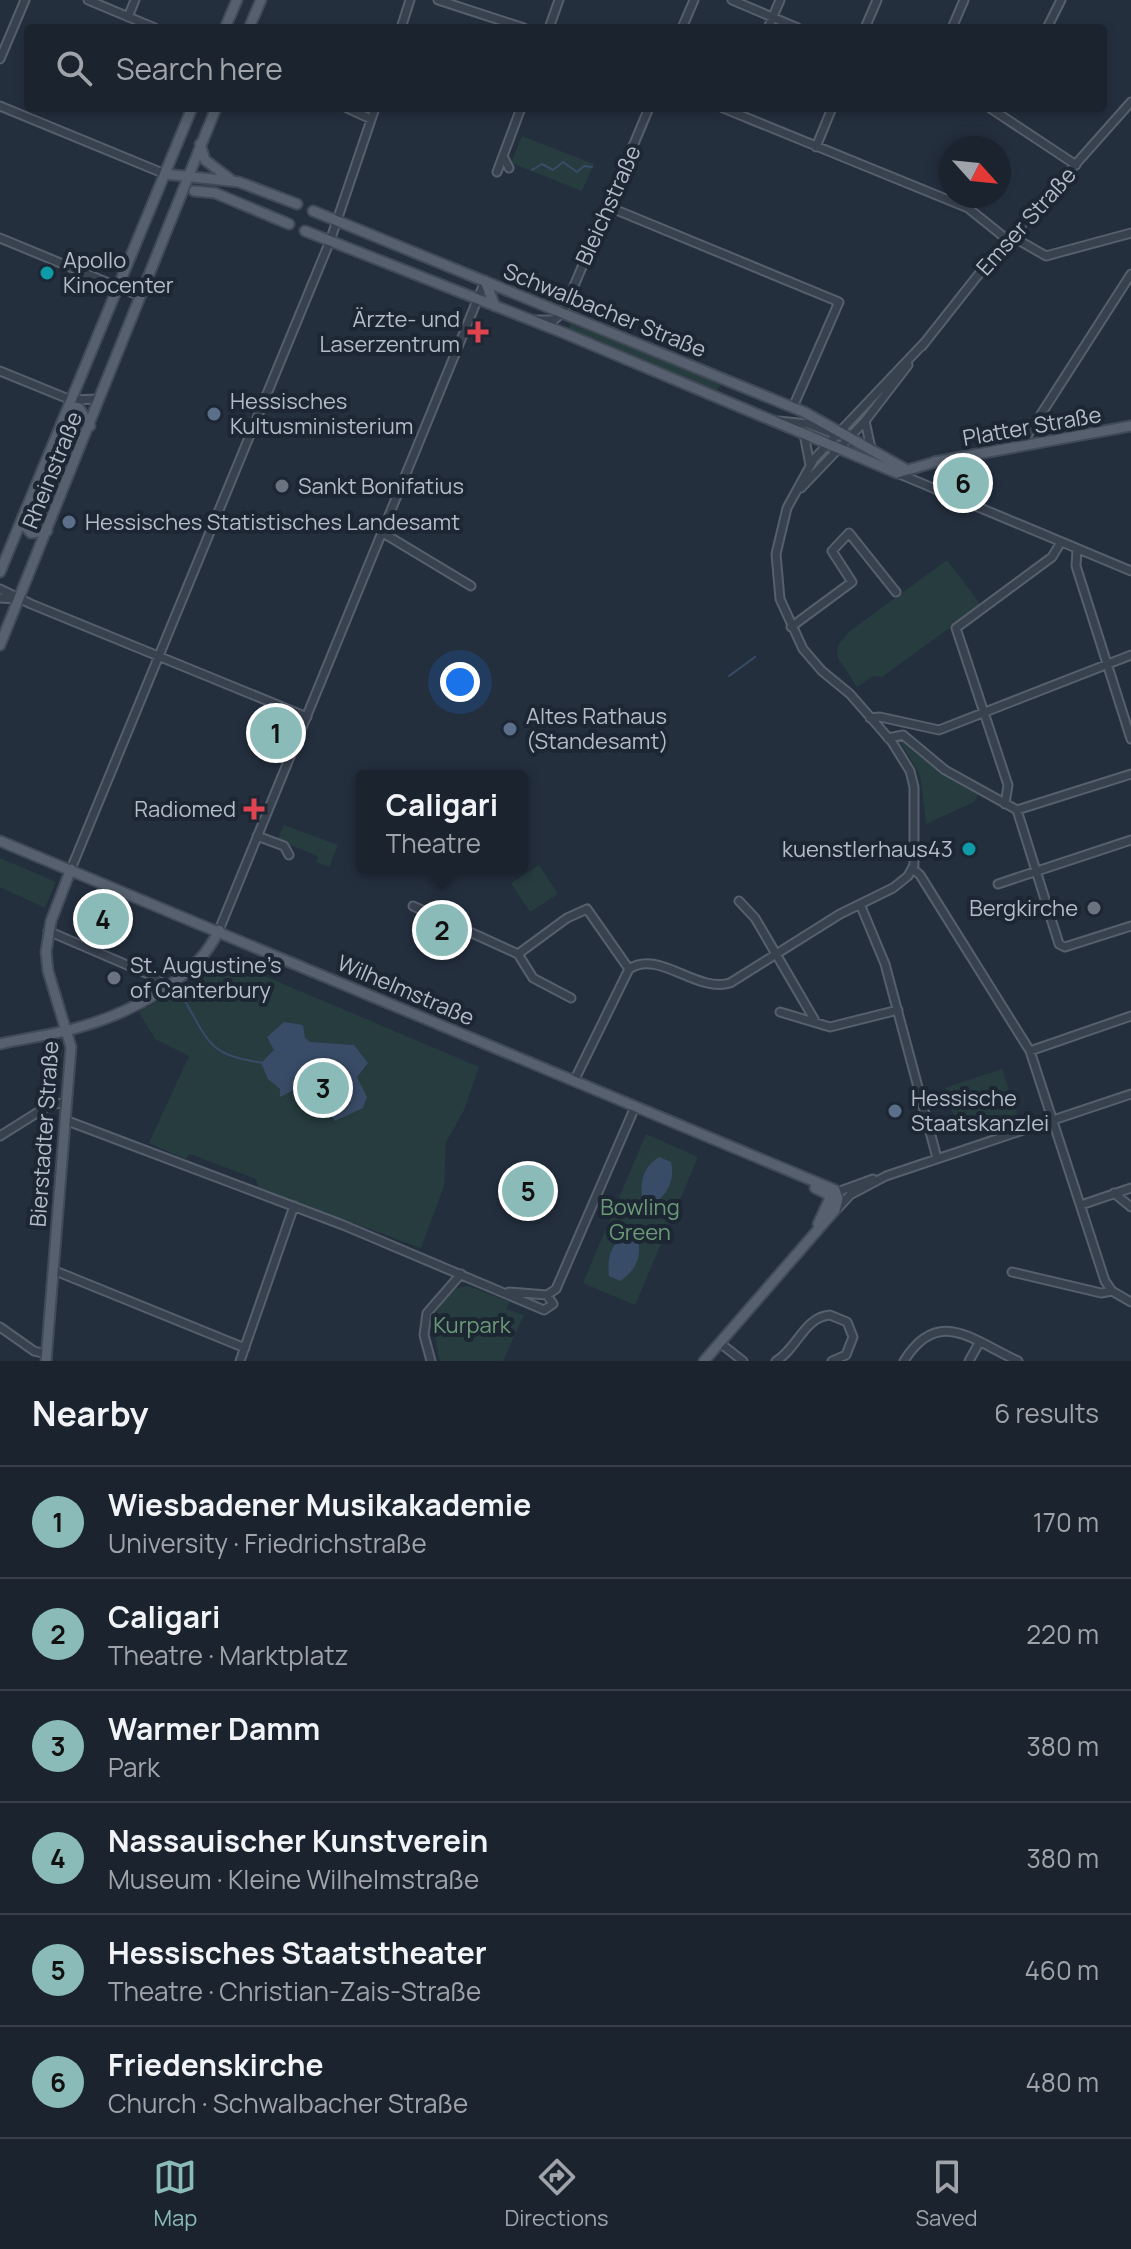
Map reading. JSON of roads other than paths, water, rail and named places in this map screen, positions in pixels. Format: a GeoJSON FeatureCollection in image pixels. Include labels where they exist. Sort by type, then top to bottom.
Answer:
{"type":"FeatureCollection","features":[{"type":"Feature","properties":{"kind":"main road"},"geometry":{"type":"LineString","coordinates":[[228,24],[237,0]]}},
{"type":"Feature","properties":{"kind":"main road"},"geometry":{"type":"LineString","coordinates":[[251,24],[261,0]]}},
{"type":"Feature","properties":{"kind":"main road","name":"Rheinstraße"},"geometry":{"type":"LineString","coordinates":[[0,572],[190,112]]}},
{"type":"Feature","properties":{"kind":"main road","name":"Rheinstraße"},"geometry":{"type":"LineString","coordinates":[[0,645],[214,112]]}},
{"type":"Feature","properties":{"kind":"main road"},"geometry":{"type":"LineString","coordinates":[[200,144],[205,160],[233,181]]}},
{"type":"Feature","properties":{"kind":"main road"},"geometry":{"type":"LineString","coordinates":[[165,174],[233,181],[297,204]]}},
{"type":"Feature","properties":{"kind":"main road"},"geometry":{"type":"LineString","coordinates":[[177,205],[214,178]]}},
{"type":"Feature","properties":{"kind":"main road"},"geometry":{"type":"LineString","coordinates":[[194,191],[205,189],[289,224]]}},
{"type":"Feature","properties":{"kind":"main road","name":"Schwalbacher Straße"},"geometry":{"type":"LineString","coordinates":[[313,211],[793,407],[834,436],[839,449],[902,470]]}},
{"type":"Feature","properties":{"kind":"main road","name":"Schwalbacher Straße"},"geometry":{"type":"LineString","coordinates":[[305,231],[803,432],[851,436],[902,470]]}},
{"type":"Feature","properties":{"kind":"main road","name":"Schwalbacher Straße"},"geometry":{"type":"LineString","coordinates":[[485,281],[495,306]]}},
{"type":"Feature","properties":{"kind":"main road","name":"Schwalbacher Straße"},"geometry":{"type":"LineString","coordinates":[[711,373],[721,399]]}},
{"type":"Feature","properties":{"kind":"main road"},"geometry":{"type":"LineString","coordinates":[[69,405],[79,408],[90,426]]}},
{"type":"Feature","properties":{"kind":"main road","name":"Platter Straße"},"geometry":{"type":"LineString","coordinates":[[902,470],[1131,426]]}},
{"type":"Feature","properties":{"kind":"main road"},"geometry":{"type":"LineString","coordinates":[[21,521],[31,533],[47,531]]}},
{"type":"Feature","properties":{"kind":"main road","name":"Wilhelmstraße"},"geometry":{"type":"LineString","coordinates":[[3,841],[219,930],[835,1194]]}},
{"type":"Feature","properties":{"kind":"main road","name":"Bierstadter Straße"},"geometry":{"type":"LineString","coordinates":[[46,1358],[69,1030],[48,971],[48,931],[71,869]]}},
{"type":"Feature","properties":{"kind":"main road"},"geometry":{"type":"LineString","coordinates":[[0,1044],[100,1021],[199,963],[219,930]]}},
{"type":"Feature","properties":{"kind":"main road"},"geometry":{"type":"LineString","coordinates":[[704,1361],[835,1210],[835,1194]]}},
{"type":"Feature","properties":{"kind":"main road"},"geometry":{"type":"LineString","coordinates":[[813,1234],[835,1194]]}},
{"type":"Feature","properties":{"kind":"street"},"geometry":{"type":"LineString","coordinates":[[0,59],[25,0]]}},
{"type":"Feature","properties":{"kind":"street"},"geometry":{"type":"LineString","coordinates":[[88,0],[145,24]]}},
{"type":"Feature","properties":{"kind":"street"},"geometry":{"type":"LineString","coordinates":[[128,17],[135,0]]}},
{"type":"Feature","properties":{"kind":"street"},"geometry":{"type":"LineString","coordinates":[[402,24],[410,0]]}},
{"type":"Feature","properties":{"kind":"street"},"geometry":{"type":"LineString","coordinates":[[438,0],[512,24]]}},
{"type":"Feature","properties":{"kind":"street"},"geometry":{"type":"LineString","coordinates":[[550,24],[559,0]]}},
{"type":"Feature","properties":{"kind":"street"},"geometry":{"type":"LineString","coordinates":[[684,24],[694,0]]}},
{"type":"Feature","properties":{"kind":"street"},"geometry":{"type":"LineString","coordinates":[[732,0],[789,24]]}},
{"type":"Feature","properties":{"kind":"street"},"geometry":{"type":"LineString","coordinates":[[770,24],[780,0]]}},
{"type":"Feature","properties":{"kind":"street"},"geometry":{"type":"LineString","coordinates":[[867,24],[877,0]]}},
{"type":"Feature","properties":{"kind":"street"},"geometry":{"type":"LineString","coordinates":[[954,24],[964,0]]}},
{"type":"Feature","properties":{"kind":"street"},"geometry":{"type":"LineString","coordinates":[[1049,24],[1061,0]]}},
{"type":"Feature","properties":{"kind":"street","name":"Emser Straße"},"geometry":{"type":"LineString","coordinates":[[791,499],[865,421],[925,342],[1131,102]]}},
{"type":"Feature","properties":{"kind":"street"},"geometry":{"type":"LineString","coordinates":[[0,106],[165,174]]}},
{"type":"Feature","properties":{"kind":"street"},"geometry":{"type":"LineString","coordinates":[[356,112],[371,119]]}},
{"type":"Feature","properties":{"kind":"street"},"geometry":{"type":"LineString","coordinates":[[71,869],[338,221],[374,112]]}},
{"type":"Feature","properties":{"kind":"street"},"geometry":{"type":"LineString","coordinates":[[497,172],[520,112]]}},
{"type":"Feature","properties":{"kind":"street","name":"Bleichstraße"},"geometry":{"type":"LineString","coordinates":[[563,312],[647,112]]}},
{"type":"Feature","properties":{"kind":"street"},"geometry":{"type":"LineString","coordinates":[[738,112],[968,208],[1011,239],[1046,256],[1131,233]]}},
{"type":"Feature","properties":{"kind":"street"},"geometry":{"type":"LineString","coordinates":[[816,147],[830,112]]}},
{"type":"Feature","properties":{"kind":"street"},"geometry":{"type":"LineString","coordinates":[[1006,112],[1076,165]]}},
{"type":"Feature","properties":{"kind":"street"},"geometry":{"type":"LineString","coordinates":[[503,156],[509,168]]}},
{"type":"Feature","properties":{"kind":"street"},"geometry":{"type":"LineString","coordinates":[[609,207],[839,302],[793,407]]}},
{"type":"Feature","properties":{"kind":"street"},"geometry":{"type":"LineString","coordinates":[[0,238],[140,296]]}},
{"type":"Feature","properties":{"kind":"street"},"geometry":{"type":"LineString","coordinates":[[1020,447],[1131,274]]}},
{"type":"Feature","properties":{"kind":"street"},"geometry":{"type":"LineString","coordinates":[[219,930],[485,281]]}},
{"type":"Feature","properties":{"kind":"street"},"geometry":{"type":"LineString","coordinates":[[529,319],[554,320],[563,312]]}},
{"type":"Feature","properties":{"kind":"street","name":"Emser Straße"},"geometry":{"type":"LineString","coordinates":[[791,499],[810,466],[834,436],[925,342]]}},
{"type":"Feature","properties":{"kind":"street"},"geometry":{"type":"LineString","coordinates":[[0,371],[69,405]]}},
{"type":"Feature","properties":{"kind":"street","name":"Rheinstraße"},"geometry":{"type":"LineString","coordinates":[[69,405],[101,398]]}},
{"type":"Feature","properties":{"kind":"street"},"geometry":{"type":"LineString","coordinates":[[776,420],[804,423],[834,436]]}},
{"type":"Feature","properties":{"kind":"street"},"geometry":{"type":"LineString","coordinates":[[865,421],[871,448]]}},
{"type":"Feature","properties":{"kind":"street"},"geometry":{"type":"LineString","coordinates":[[803,432],[810,466]]}},
{"type":"Feature","properties":{"kind":"street","name":"Schwalbacher Straße"},"geometry":{"type":"LineString","coordinates":[[902,470],[942,492],[1131,571]]}},
{"type":"Feature","properties":{"kind":"street"},"geometry":{"type":"LineString","coordinates":[[574,1081],[629,969],[646,963],[710,985],[730,983],[860,904],[893,888],[913,869],[916,844],[912,777],[888,738],[846,689],[816,665],[791,627],[780,599],[776,563],[780,528],[791,499]]}},
{"type":"Feature","properties":{"kind":"street"},"geometry":{"type":"LineString","coordinates":[[383,533],[471,586]]}},
{"type":"Feature","properties":{"kind":"street"},"geometry":{"type":"LineString","coordinates":[[791,627],[852,582],[832,551],[849,533],[896,592]]}},
{"type":"Feature","properties":{"kind":"street"},"geometry":{"type":"LineString","coordinates":[[1005,804],[1008,785],[956,628],[1052,557],[1061,542]]}},
{"type":"Feature","properties":{"kind":"street"},"geometry":{"type":"LineString","coordinates":[[1077,549],[1076,566],[1131,739]]}},
{"type":"Feature","properties":{"kind":"street"},"geometry":{"type":"LineString","coordinates":[[0,589],[307,717]]}},
{"type":"Feature","properties":{"kind":"street"},"geometry":{"type":"LineString","coordinates":[[0,598],[19,599]]}},
{"type":"Feature","properties":{"kind":"street"},"geometry":{"type":"LineString","coordinates":[[870,718],[880,717],[922,729],[939,730],[1131,655]]}},
{"type":"Feature","properties":{"kind":"street"},"geometry":{"type":"LineString","coordinates":[[888,738],[903,735],[930,754],[945,770],[1017,810],[1131,774]]}},
{"type":"Feature","properties":{"kind":"street"},"geometry":{"type":"LineString","coordinates":[[1017,810],[1062,947],[1131,926]]}},
{"type":"Feature","properties":{"kind":"street"},"geometry":{"type":"LineString","coordinates":[[257,836],[284,846],[289,855]]}},
{"type":"Feature","properties":{"kind":"street"},"geometry":{"type":"LineString","coordinates":[[998,884],[1131,840]]}},
{"type":"Feature","properties":{"kind":"street"},"geometry":{"type":"LineString","coordinates":[[913,869],[920,875],[1030,1051],[1105,1281],[1112,1291],[1131,1302]]}},
{"type":"Feature","properties":{"kind":"street"},"geometry":{"type":"LineString","coordinates":[[739,901],[755,918],[814,1019]]}},
{"type":"Feature","properties":{"kind":"street"},"geometry":{"type":"LineString","coordinates":[[860,904],[881,952],[937,1158]]}},
{"type":"Feature","properties":{"kind":"street"},"geometry":{"type":"LineString","coordinates":[[413,906],[518,954],[533,978],[571,998]]}},
{"type":"Feature","properties":{"kind":"street"},"geometry":{"type":"LineString","coordinates":[[518,954],[567,918],[587,909],[629,969]]}},
{"type":"Feature","properties":{"kind":"street"},"geometry":{"type":"LineString","coordinates":[[48,931],[155,977],[164,986]]}},
{"type":"Feature","properties":{"kind":"street"},"geometry":{"type":"LineString","coordinates":[[780,1012],[835,1026],[898,1010]]}},
{"type":"Feature","properties":{"kind":"street"},"geometry":{"type":"LineString","coordinates":[[1030,1051],[1131,1016]]}},
{"type":"Feature","properties":{"kind":"street"},"geometry":{"type":"LineString","coordinates":[[835,1194],[1131,1094]]}},
{"type":"Feature","properties":{"kind":"street"},"geometry":{"type":"LineString","coordinates":[[0,1136],[54,1103],[66,1103]]}},
{"type":"Feature","properties":{"kind":"street"},"geometry":{"type":"LineString","coordinates":[[507,1292],[547,1295],[558,1286],[635,1107]]}},
{"type":"Feature","properties":{"kind":"street"},"geometry":{"type":"LineString","coordinates":[[65,1120],[294,1206],[507,1292],[544,1310],[553,1304],[547,1295]]}},
{"type":"Feature","properties":{"kind":"street"},"geometry":{"type":"LineString","coordinates":[[835,1210],[859,1190],[886,1176]]}},
{"type":"Feature","properties":{"kind":"street"},"geometry":{"type":"LineString","coordinates":[[1081,1205],[1131,1188]]}},
{"type":"Feature","properties":{"kind":"street"},"geometry":{"type":"LineString","coordinates":[[835,1194],[859,1190]]}},
{"type":"Feature","properties":{"kind":"street"},"geometry":{"type":"LineString","coordinates":[[1114,1193],[1131,1207]]}},
{"type":"Feature","properties":{"kind":"street"},"geometry":{"type":"LineString","coordinates":[[240,1361],[294,1206]]}},
{"type":"Feature","properties":{"kind":"street"},"geometry":{"type":"LineString","coordinates":[[53,1270],[245,1348]]}},
{"type":"Feature","properties":{"kind":"street"},"geometry":{"type":"LineString","coordinates":[[1012,1272],[1101,1293],[1112,1291]]}},
{"type":"Feature","properties":{"kind":"street"},"geometry":{"type":"LineString","coordinates":[[431,1361],[424,1335],[427,1313],[461,1274]]}},
{"type":"Feature","properties":{"kind":"street"},"geometry":{"type":"LineString","coordinates":[[776,1361],[812,1321],[830,1315],[847,1322],[853,1337],[846,1355],[832,1361]]}},
{"type":"Feature","properties":{"kind":"street"},"geometry":{"type":"LineString","coordinates":[[0,1327],[46,1358]]}},
{"type":"Feature","properties":{"kind":"street"},"geometry":{"type":"LineString","coordinates":[[904,1361],[918,1341],[935,1330],[959,1333],[1018,1361]]}},
{"type":"Feature","properties":{"kind":"street"},"geometry":{"type":"LineString","coordinates":[[720,1343],[743,1361]]}},
{"type":"Feature","properties":{"kind":"street"},"geometry":{"type":"LineString","coordinates":[[969,1361],[979,1343]]}},
{"type":"Feature","properties":{"kind":"water"},"geometry":{"type":"Polygon","coordinates":[[[284,1022],[303,1025],[305,1038],[310,1042],[354,1045],[368,1063],[357,1077],[367,1097],[363,1108],[335,1121],[323,1103],[302,1086],[280,1097],[280,1089],[268,1079],[261,1063],[274,1050],[267,1037],[284,1022]]]}},
{"type":"Feature","properties":{"kind":"water"},"geometry":{"type":"Polygon","coordinates":[[[659,1157],[671,1162],[672,1175],[663,1196],[653,1204],[642,1199],[642,1180],[649,1165],[659,1157]]]}},
{"type":"Feature","properties":{"kind":"water"},"geometry":{"type":"Polygon","coordinates":[[[626,1235],[638,1240],[639,1253],[630,1273],[620,1281],[609,1276],[609,1258],[616,1243],[626,1235]]]}},
{"type":"Feature","properties":{"kind":"waterway"},"geometry":{"type":"LineString","coordinates":[[532,170],[542,164],[553,170],[563,162],[577,172],[584,166],[592,167]]}},
{"type":"Feature","properties":{"kind":"waterway"},"geometry":{"type":"LineString","coordinates":[[729,676],[755,657]]}},
{"type":"Feature","properties":{"kind":"waterway"},"geometry":{"type":"LineString","coordinates":[[185,1001],[214,1046],[233,1057],[264,1063]]}},
{"type":"Feature","properties":{"kind":"place","name":"Apollo Kinocenter"},"geometry":{"type":"Point","coordinates":[47,273]}},
{"type":"Feature","properties":{"kind":"place","name":"Ärzte- und Laserzentrum"},"geometry":{"type":"Point","coordinates":[478,332]}},
{"type":"Feature","properties":{"kind":"place","name":"Hessisches Kultusministerium"},"geometry":{"type":"Point","coordinates":[214,414]}},
{"type":"Feature","properties":{"kind":"place","name":"Friedenskirche"},"geometry":{"type":"Point","coordinates":[963,483]}},
{"type":"Feature","properties":{"kind":"place","name":"Sankt Bonifatius"},"geometry":{"type":"Point","coordinates":[282,486]}},
{"type":"Feature","properties":{"kind":"place","name":"Hessisches Statistisches Landesamt"},"geometry":{"type":"Point","coordinates":[69,522]}},
{"type":"Feature","properties":{"kind":"place","name":"Altes Rathaus (Standesamt)"},"geometry":{"type":"Point","coordinates":[510,729]}},
{"type":"Feature","properties":{"kind":"place","name":"Wiesbadener Musikakademie"},"geometry":{"type":"Point","coordinates":[276,733]}},
{"type":"Feature","properties":{"kind":"place","name":"Radiomed"},"geometry":{"type":"Point","coordinates":[254,809]}},
{"type":"Feature","properties":{"kind":"place","name":"kuenstlerhaus43"},"geometry":{"type":"Point","coordinates":[969,849]}},
{"type":"Feature","properties":{"kind":"place","name":"Bergkirche"},"geometry":{"type":"Point","coordinates":[1094,908]}},
{"type":"Feature","properties":{"kind":"place","name":"Nassauischer Kunstverein"},"geometry":{"type":"Point","coordinates":[103,919]}},
{"type":"Feature","properties":{"kind":"place","name":"Caligari"},"geometry":{"type":"Point","coordinates":[442,930]}},
{"type":"Feature","properties":{"kind":"place","name":"St. Augustine’s of Canterbury"},"geometry":{"type":"Point","coordinates":[114,978]}},
{"type":"Feature","properties":{"kind":"place","name":"Warmer Damm"},"geometry":{"type":"Point","coordinates":[323,1088]}},
{"type":"Feature","properties":{"kind":"place","name":"Hessische Staatskanzlei"},"geometry":{"type":"Point","coordinates":[895,1111]}},
{"type":"Feature","properties":{"kind":"place","name":"Hessisches Staatstheater"},"geometry":{"type":"Point","coordinates":[528,1191]}},
{"type":"Feature","properties":{"kind":"park label","name":"Bowling Green"},"geometry":{"type":"Point","coordinates":[640,1220]}},
{"type":"Feature","properties":{"kind":"park label","name":"Kurpark"},"geometry":{"type":"Point","coordinates":[472,1325]}}]}
